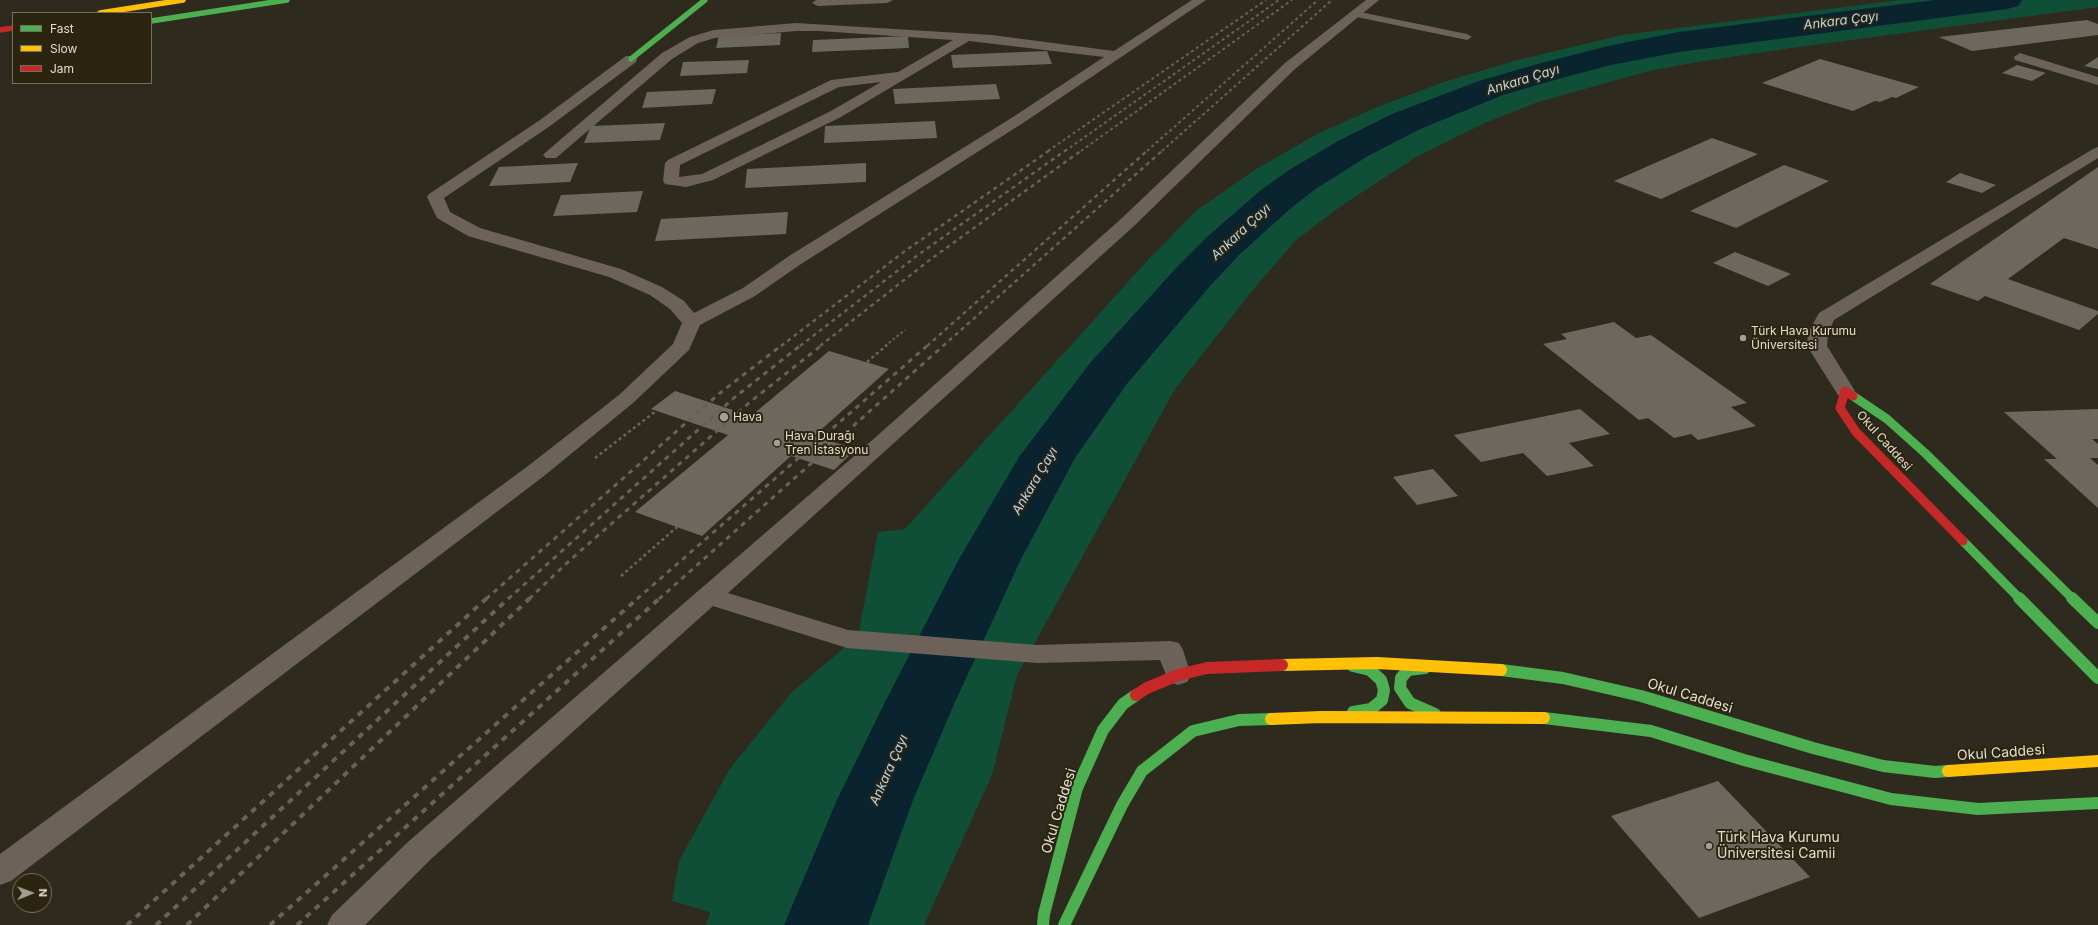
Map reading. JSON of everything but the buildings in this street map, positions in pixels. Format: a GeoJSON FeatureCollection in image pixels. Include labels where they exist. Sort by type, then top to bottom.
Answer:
{"type":"FeatureCollection","features":[{"type":"Feature","properties":{"kind":"street"},"geometry":{"type":"LineString","coordinates":[[99,12],[162,0]]}},
{"type":"Feature","properties":{"kind":"street"},"geometry":{"type":"LineString","coordinates":[[106,12],[183,0]]}},
{"type":"Feature","properties":{"kind":"street"},"geometry":{"type":"LineString","coordinates":[[152,15],[240,0]]}},
{"type":"Feature","properties":{"kind":"street"},"geometry":{"type":"LineString","coordinates":[[152,21],[288,0]]}},
{"type":"Feature","properties":{"kind":"street"},"geometry":{"type":"LineString","coordinates":[[631,59],[694,0]]}},
{"type":"Feature","properties":{"kind":"street"},"geometry":{"type":"LineString","coordinates":[[692,322],[677,305],[656,291],[615,273],[474,232],[443,215],[434,197],[545,123],[631,59],[705,0]]}},
{"type":"Feature","properties":{"kind":"street"},"geometry":{"type":"LineString","coordinates":[[806,27],[819,2],[887,0]]}},
{"type":"Feature","properties":{"kind":"street"},"geometry":{"type":"LineString","coordinates":[[0,872],[536,471],[626,399],[682,346],[692,322],[749,292],[795,260],[1018,120],[1200,0]]}},
{"type":"Feature","properties":{"kind":"street"},"geometry":{"type":"LineString","coordinates":[[343,925],[420,850],[868,456],[1128,222],[1290,66],[1373,0]]}},
{"type":"Feature","properties":{"kind":"street"},"geometry":{"type":"LineString","coordinates":[[551,154],[667,56],[694,40],[714,34],[806,27],[967,37],[1116,55]]}},
{"type":"Feature","properties":{"kind":"street"},"geometry":{"type":"LineString","coordinates":[[0,30],[12,28]]}},
{"type":"Feature","properties":{"kind":"street"},"geometry":{"type":"LineString","coordinates":[[901,76],[836,83],[673,163],[671,181],[686,182],[707,177],[836,114],[901,76],[967,37]]}},
{"type":"Feature","properties":{"kind":"street"},"geometry":{"type":"LineString","coordinates":[[2020,57],[2098,81]]}},
{"type":"Feature","properties":{"kind":"street"},"geometry":{"type":"LineString","coordinates":[[1845,391],[1817,346],[1818,333],[1826,317],[2098,152]]}},
{"type":"Feature","properties":{"kind":"street","name":"Okul Caddesi"},"geometry":{"type":"LineString","coordinates":[[2098,623],[1925,453],[1887,419],[1845,391],[1840,408],[1856,432],[2098,678]]}},
{"type":"Feature","properties":{"kind":"street"},"geometry":{"type":"LineString","coordinates":[[708,596],[847,639],[1038,654],[1170,650],[1178,675]]}},
{"type":"Feature","properties":{"kind":"street","name":"Okul Caddesi"},"geometry":{"type":"LineString","coordinates":[[1043,925],[1044,914],[1078,788],[1103,730],[1123,704],[1147,688],[1178,675],[1206,668],[1225,666],[1377,663],[1497,670],[1563,678],[1641,696],[1813,748],[1883,766],[1934,772],[2098,761]]}},
{"type":"Feature","properties":{"kind":"street","name":"Okul Caddesi"},"geometry":{"type":"LineString","coordinates":[[1321,717],[1371,709],[1382,700],[1384,690],[1381,680],[1370,670],[1346,664]]}},
{"type":"Feature","properties":{"kind":"street","name":"Okul Caddesi"},"geometry":{"type":"LineString","coordinates":[[1438,667],[1408,670],[1401,678],[1400,688],[1410,703],[1446,717]]}},
{"type":"Feature","properties":{"kind":"street","name":"Okul Caddesi"},"geometry":{"type":"LineString","coordinates":[[1064,925],[1115,819],[1142,771],[1193,731],[1239,720],[1321,717],[1536,717],[1651,731],[1744,760],[1892,798],[1978,809],[2098,803]]}},
{"type":"Feature","properties":{"kind":"lane"},"geometry":{"type":"LineString","coordinates":[[1355,14],[1467,37]]}},
{"type":"Feature","properties":{"kind":"path"},"geometry":{"type":"LineString","coordinates":[[867,362],[905,330]]}},
{"type":"Feature","properties":{"kind":"path"},"geometry":{"type":"LineString","coordinates":[[800,420],[842,384]]}},
{"type":"Feature","properties":{"kind":"path"},"geometry":{"type":"LineString","coordinates":[[598,456],[656,411]]}},
{"type":"Feature","properties":{"kind":"path"},"geometry":{"type":"LineString","coordinates":[[702,507],[751,464]]}},
{"type":"Feature","properties":{"kind":"path"},"geometry":{"type":"LineString","coordinates":[[620,576],[677,527]]}},
{"type":"Feature","properties":{"kind":"green space"},"geometry":{"type":"Polygon","coordinates":[[[1900,0],[2098,0],[2098,7],[1791,48],[1649,71],[1538,102],[1487,122],[1416,157],[1341,206],[1296,240],[1252,291],[1175,389],[1017,675],[992,775],[924,925],[706,925],[710,912],[672,901],[679,861],[729,770],[791,693],[858,636],[878,532],[905,529],[1147,261],[1196,211],[1253,171],[1317,134],[1382,105],[1447,81],[1514,61],[1622,35],[1900,0]]]}},
{"type":"Feature","properties":{"kind":"waterway","name":"Ankara Çayı"},"geometry":{"type":"LineString","coordinates":[[826,925],[875,800],[920,702],[990,559],[1018,506],[1047,457],[1108,374],[1194,276],[1223,246],[1276,199],[1303,179],[1354,148],[1405,122],[1491,88],[1546,72],[1608,56],[1679,42],[2007,0]]}},
{"type":"Feature","properties":{"kind":"railway"},"geometry":{"type":"LineString","coordinates":[[1048,151],[1266,0]]}},
{"type":"Feature","properties":{"kind":"railway"},"geometry":{"type":"LineString","coordinates":[[1065,151],[1279,0]]}},
{"type":"Feature","properties":{"kind":"railway"},"geometry":{"type":"LineString","coordinates":[[1081,151],[1292,0]]}},
{"type":"Feature","properties":{"kind":"railway"},"geometry":{"type":"LineString","coordinates":[[1147,151],[1318,0]]}},
{"type":"Feature","properties":{"kind":"railway"},"geometry":{"type":"LineString","coordinates":[[1162,151],[1332,0]]}},
{"type":"Feature","properties":{"kind":"railway"},"geometry":{"type":"LineString","coordinates":[[781,346],[905,251],[1050,150]]}},
{"type":"Feature","properties":{"kind":"railway"},"geometry":{"type":"LineString","coordinates":[[800,346],[918,255],[1066,150]]}},
{"type":"Feature","properties":{"kind":"railway"},"geometry":{"type":"LineString","coordinates":[[820,346],[931,259],[1082,150]]}},
{"type":"Feature","properties":{"kind":"railway"},"geometry":{"type":"LineString","coordinates":[[927,346],[1148,150]]}},
{"type":"Feature","properties":{"kind":"railway"},"geometry":{"type":"LineString","coordinates":[[943,346],[1163,150]]}},
{"type":"Feature","properties":{"kind":"railway"},"geometry":{"type":"LineString","coordinates":[[486,599],[720,393],[782,345]]}},
{"type":"Feature","properties":{"kind":"railway"},"geometry":{"type":"LineString","coordinates":[[508,599],[735,397],[801,345]]}},
{"type":"Feature","properties":{"kind":"railway"},"geometry":{"type":"LineString","coordinates":[[529,599],[569,561],[750,402],[822,345]]}},
{"type":"Feature","properties":{"kind":"railway"},"geometry":{"type":"LineString","coordinates":[[637,599],[928,345]]}},
{"type":"Feature","properties":{"kind":"railway"},"geometry":{"type":"LineString","coordinates":[[659,599],[944,345]]}},
{"type":"Feature","properties":{"kind":"railway"},"geometry":{"type":"LineString","coordinates":[[127,925],[487,598]]}},
{"type":"Feature","properties":{"kind":"railway"},"geometry":{"type":"LineString","coordinates":[[156,925],[509,598]]}},
{"type":"Feature","properties":{"kind":"railway"},"geometry":{"type":"LineString","coordinates":[[187,925],[530,598]]}},
{"type":"Feature","properties":{"kind":"railway"},"geometry":{"type":"LineString","coordinates":[[270,925],[638,598]]}},
{"type":"Feature","properties":{"kind":"railway"},"geometry":{"type":"LineString","coordinates":[[297,925],[660,598]]}},
{"type":"Feature","properties":{"kind":"traffic: fast"},"geometry":{"type":"LineString","coordinates":[[152,21],[287,0]]}},
{"type":"Feature","properties":{"kind":"traffic: fast"},"geometry":{"type":"LineString","coordinates":[[631,59],[705,0]]}},
{"type":"Feature","properties":{"kind":"traffic: fast"},"geometry":{"type":"LineString","coordinates":[[1853,396],[1887,419],[1925,453],[2098,623]]}},
{"type":"Feature","properties":{"kind":"traffic: fast"},"geometry":{"type":"LineString","coordinates":[[1963,541],[2098,678]]}},
{"type":"Feature","properties":{"kind":"traffic: fast"},"geometry":{"type":"LineString","coordinates":[[1353,666],[1370,670],[1381,680],[1384,690],[1382,700],[1371,709],[1353,712]]}},
{"type":"Feature","properties":{"kind":"traffic: fast"},"geometry":{"type":"LineString","coordinates":[[1425,668],[1408,670],[1401,678],[1400,688],[1410,703],[1435,714]]}},
{"type":"Feature","properties":{"kind":"traffic: fast"},"geometry":{"type":"LineString","coordinates":[[1501,670],[1563,678],[1641,696],[1813,748],[1883,766],[1935,772],[1948,771]]}},
{"type":"Feature","properties":{"kind":"traffic: fast"},"geometry":{"type":"LineString","coordinates":[[1043,925],[1044,914],[1077,788],[1103,730],[1123,704],[1136,695]]}},
{"type":"Feature","properties":{"kind":"traffic: fast"},"geometry":{"type":"LineString","coordinates":[[1544,718],[1651,731],[1744,760],[1891,799],[1978,809],[2098,803]]}},
{"type":"Feature","properties":{"kind":"traffic: fast"},"geometry":{"type":"LineString","coordinates":[[1064,925],[1122,805],[1142,771],[1193,731],[1239,720],[1271,719]]}},
{"type":"Feature","properties":{"kind":"traffic: slow"},"geometry":{"type":"LineString","coordinates":[[106,12],[183,0]]}},
{"type":"Feature","properties":{"kind":"traffic: slow"},"geometry":{"type":"LineString","coordinates":[[1282,665],[1377,663],[1501,670]]}},
{"type":"Feature","properties":{"kind":"traffic: slow"},"geometry":{"type":"LineString","coordinates":[[1271,719],[1321,717],[1544,718]]}},
{"type":"Feature","properties":{"kind":"traffic: slow"},"geometry":{"type":"LineString","coordinates":[[1948,771],[2098,761]]}},
{"type":"Feature","properties":{"kind":"traffic: jam"},"geometry":{"type":"LineString","coordinates":[[0,30],[12,28]]}},
{"type":"Feature","properties":{"kind":"traffic: jam"},"geometry":{"type":"LineString","coordinates":[[1853,396],[1845,391],[1840,408],[1856,432],[1963,541]]}},
{"type":"Feature","properties":{"kind":"traffic: jam"},"geometry":{"type":"LineString","coordinates":[[1136,695],[1147,688],[1178,675],[1207,668],[1282,665]]}},
{"type":"Feature","properties":{"kind":"place","name":"Türk Hava Kurumu Üniversitesi"},"geometry":{"type":"Point","coordinates":[1743,338]}},
{"type":"Feature","properties":{"kind":"place","name":"Hava"},"geometry":{"type":"Point","coordinates":[724,417]}},
{"type":"Feature","properties":{"kind":"place","name":"Hava Durağı Tren İstasyonu"},"geometry":{"type":"Point","coordinates":[777,443]}},
{"type":"Feature","properties":{"kind":"place","name":"Türk Hava Kurumu Üniversitesi Camii"},"geometry":{"type":"Point","coordinates":[1709,846]}}]}
